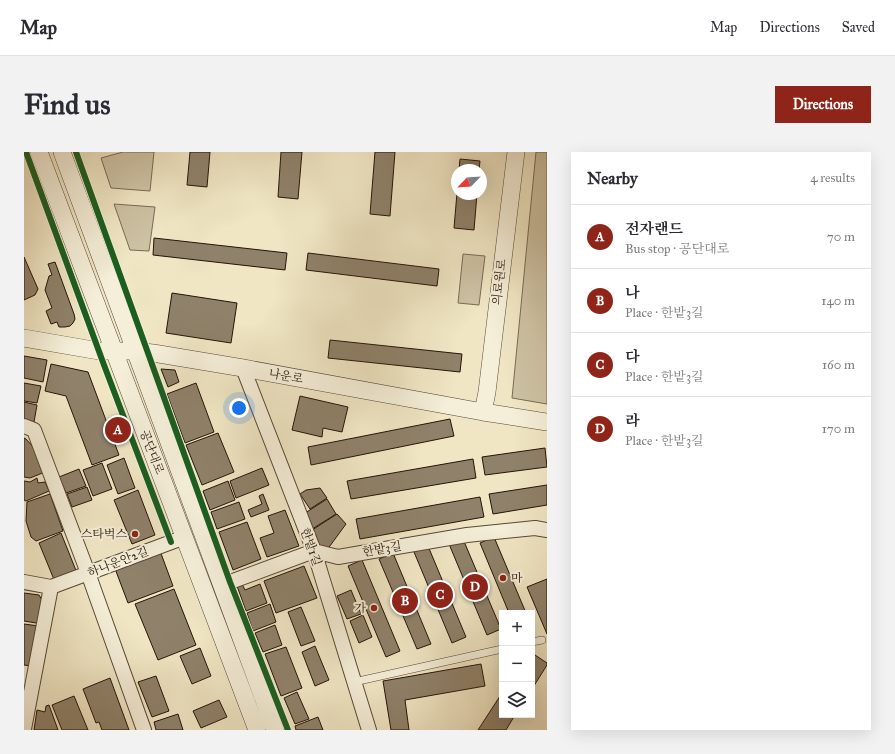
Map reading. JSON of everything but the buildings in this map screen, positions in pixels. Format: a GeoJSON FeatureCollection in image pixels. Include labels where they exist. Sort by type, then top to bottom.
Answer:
{"type":"FeatureCollection","features":[{"type":"Feature","properties":{"kind":"street","name":"공단대로"},"geometry":{"type":"LineString","coordinates":[[39,152],[257,730]]}},
{"type":"Feature","properties":{"kind":"street","name":"공단대로"},"geometry":{"type":"LineString","coordinates":[[62,152],[134,351],[275,730]]}},
{"type":"Feature","properties":{"kind":"street","name":"의료원로"},"geometry":{"type":"LineString","coordinates":[[483,412],[487,392],[516,152]]}},
{"type":"Feature","properties":{"kind":"street","name":"나운로"},"geometry":{"type":"LineString","coordinates":[[24,338],[85,349],[134,351],[243,368],[483,412],[547,422]]}},
{"type":"Feature","properties":{"kind":"street","name":"한밭1길"},"geometry":{"type":"LineString","coordinates":[[243,368],[314,551],[369,730]]}},
{"type":"Feature","properties":{"kind":"street"},"geometry":{"type":"LineString","coordinates":[[24,426],[34,430],[88,573],[144,730]]}},
{"type":"Feature","properties":{"kind":"street","name":"한밭3길"},"geometry":{"type":"LineString","coordinates":[[314,551],[338,557],[466,535],[535,528],[547,530]]}},
{"type":"Feature","properties":{"kind":"street","name":"하나운안2길"},"geometry":{"type":"LineString","coordinates":[[51,587],[185,537]]}},
{"type":"Feature","properties":{"kind":"street"},"geometry":{"type":"LineString","coordinates":[[222,586],[314,551]]}},
{"type":"Feature","properties":{"kind":"street"},"geometry":{"type":"LineString","coordinates":[[24,582],[51,587],[24,729]]}},
{"type":"Feature","properties":{"kind":"lane"},"geometry":{"type":"LineString","coordinates":[[535,641],[542,640]]}},
{"type":"Feature","properties":{"kind":"lane"},"geometry":{"type":"LineString","coordinates":[[354,682],[499,650]]}},
{"type":"Feature","properties":{"kind":"shaded area"},"geometry":{"type":"Polygon","coordinates":[[[123,152],[154,152],[150,191],[111,188],[101,158],[123,152]]]}},
{"type":"Feature","properties":{"kind":"shaded area"},"geometry":{"type":"Polygon","coordinates":[[[536,152],[547,152],[547,404],[512,398],[536,152]]]}},
{"type":"Feature","properties":{"kind":"shaded area"},"geometry":{"type":"Polygon","coordinates":[[[114,204],[155,207],[149,251],[130,250],[114,204]]]}},
{"type":"Feature","properties":{"kind":"shaded area"},"geometry":{"type":"Polygon","coordinates":[[[463,254],[485,256],[479,305],[458,303],[463,254]]]}},
{"type":"Feature","properties":{"kind":"cycle path"},"geometry":{"type":"LineString","coordinates":[[26,152],[171,542]]}},
{"type":"Feature","properties":{"kind":"cycle path"},"geometry":{"type":"LineString","coordinates":[[76,152],[230,582],[288,730]]}},
{"type":"Feature","properties":{"kind":"place","name":"전자랜드"},"geometry":{"type":"Point","coordinates":[118,430]}},
{"type":"Feature","properties":{"kind":"place","name":"스타벅스"},"geometry":{"type":"Point","coordinates":[135,534]}},
{"type":"Feature","properties":{"kind":"place","name":"마"},"geometry":{"type":"Point","coordinates":[503,578]}},
{"type":"Feature","properties":{"kind":"place","name":"라"},"geometry":{"type":"Point","coordinates":[475,587]}},
{"type":"Feature","properties":{"kind":"place","name":"다"},"geometry":{"type":"Point","coordinates":[440,595]}},
{"type":"Feature","properties":{"kind":"place","name":"나"},"geometry":{"type":"Point","coordinates":[405,601]}},
{"type":"Feature","properties":{"kind":"place","name":"가"},"geometry":{"type":"Point","coordinates":[374,608]}}]}
